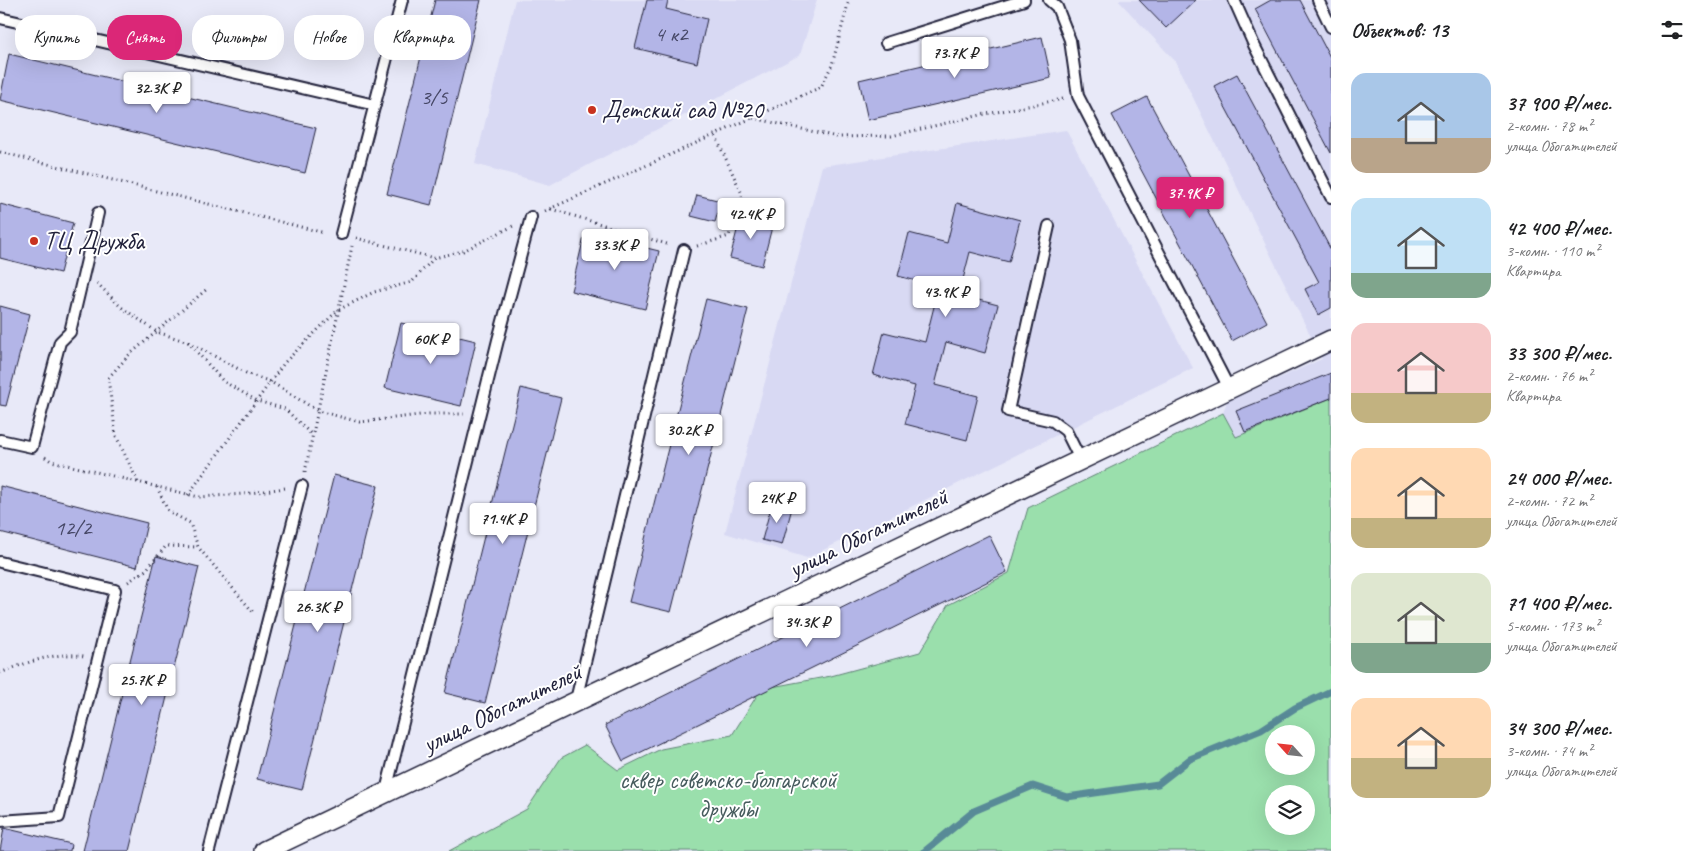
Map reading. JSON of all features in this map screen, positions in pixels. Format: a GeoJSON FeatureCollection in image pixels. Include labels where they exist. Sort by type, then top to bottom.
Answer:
{"type":"FeatureCollection","features":[{"type":"Feature","properties":{"kind":"street","name":"улица Обогатителей"},"geometry":{"type":"LineString","coordinates":[[264,851],[1331,340]]}},
{"type":"Feature","properties":{"kind":"lane"},"geometry":{"type":"LineString","coordinates":[[341,234],[402,0]]}},
{"type":"Feature","properties":{"kind":"lane"},"geometry":{"type":"LineString","coordinates":[[886,43],[1024,0]]}},
{"type":"Feature","properties":{"kind":"lane"},"geometry":{"type":"LineString","coordinates":[[1049,0],[1057,7],[1070,40],[1078,96],[1229,388]]}},
{"type":"Feature","properties":{"kind":"lane"},"geometry":{"type":"LineString","coordinates":[[1234,0],[1254,45],[1331,197]]}},
{"type":"Feature","properties":{"kind":"lane"},"geometry":{"type":"LineString","coordinates":[[1318,0],[1331,27]]}},
{"type":"Feature","properties":{"kind":"lane"},"geometry":{"type":"LineString","coordinates":[[0,18],[375,105]]}},
{"type":"Feature","properties":{"kind":"lane"},"geometry":{"type":"LineString","coordinates":[[0,440],[32,448],[60,342],[70,332],[98,213]]}},
{"type":"Feature","properties":{"kind":"lane"},"geometry":{"type":"LineString","coordinates":[[386,791],[531,217]]}},
{"type":"Feature","properties":{"kind":"lane"},"geometry":{"type":"LineString","coordinates":[[1049,226],[1008,411],[1053,420],[1066,431],[1080,459]]}},
{"type":"Feature","properties":{"kind":"lane"},"geometry":{"type":"LineString","coordinates":[[576,700],[684,250]]}},
{"type":"Feature","properties":{"kind":"lane"},"geometry":{"type":"LineString","coordinates":[[209,851],[302,486]]}},
{"type":"Feature","properties":{"kind":"lane"},"geometry":{"type":"LineString","coordinates":[[0,562],[115,590],[59,817],[0,821]]}},
{"type":"Feature","properties":{"kind":"path"},"geometry":{"type":"LineString","coordinates":[[32,448],[51,461],[199,497],[244,494],[302,486],[354,237],[434,258],[463,251],[531,217],[821,87],[832,65],[849,0]]}},
{"type":"Feature","properties":{"kind":"path"},"geometry":{"type":"LineString","coordinates":[[753,118],[837,138],[891,136],[981,115],[1078,96]]}},
{"type":"Feature","properties":{"kind":"path"},"geometry":{"type":"LineString","coordinates":[[550,209],[684,250],[729,236],[742,194],[715,135]]}},
{"type":"Feature","properties":{"kind":"path"},"geometry":{"type":"LineString","coordinates":[[0,152],[318,232],[341,234]]}},
{"type":"Feature","properties":{"kind":"path"},"geometry":{"type":"LineString","coordinates":[[188,494],[285,362],[338,310],[374,292],[412,282],[434,258]]}},
{"type":"Feature","properties":{"kind":"path"},"geometry":{"type":"LineString","coordinates":[[85,271],[121,307],[157,332],[188,342],[246,373],[271,382],[318,411],[360,422],[428,414],[480,414]]}},
{"type":"Feature","properties":{"kind":"path"},"geometry":{"type":"LineString","coordinates":[[138,482],[116,436],[108,378],[129,355],[207,289]]}},
{"type":"Feature","properties":{"kind":"path"},"geometry":{"type":"LineString","coordinates":[[188,342],[223,381],[257,401],[285,409],[313,436]]}},
{"type":"Feature","properties":{"kind":"path"},"geometry":{"type":"LineString","coordinates":[[157,487],[168,511],[190,523],[198,547],[266,628]]}},
{"type":"Feature","properties":{"kind":"path"},"geometry":{"type":"LineString","coordinates":[[115,590],[146,570],[166,546],[198,547]]}},
{"type":"Feature","properties":{"kind":"path"},"geometry":{"type":"LineString","coordinates":[[0,673],[29,662],[72,654],[98,658]]}},
{"type":"Feature","properties":{"kind":"shaded area","name":"Детский сад №20"},"geometry":{"type":"Polygon","coordinates":[[[515,0],[817,0],[800,55],[550,185],[475,164],[515,0]]]}},
{"type":"Feature","properties":{"kind":"shaded area"},"geometry":{"type":"Polygon","coordinates":[[[1118,0],[1331,0],[1331,398],[1236,437],[1223,413],[1227,401],[1322,359],[1175,61],[1118,0]]]}},
{"type":"Feature","properties":{"kind":"shaded area"},"geometry":{"type":"Polygon","coordinates":[[[1066,130],[1193,368],[807,558],[725,533],[822,166],[1066,130]]]}},
{"type":"Feature","properties":{"kind":"green space","name":"сквер советско-болгарской дружбы"},"geometry":{"type":"Polygon","coordinates":[[[1331,398],[1331,851],[449,851],[527,809],[561,758],[585,745],[618,770],[661,749],[732,735],[761,689],[831,676],[920,652],[948,605],[1009,573],[1028,508],[1223,413],[1236,437],[1331,398]]]}},
{"type":"Feature","properties":{"kind":"building"},"geometry":{"type":"Polygon","coordinates":[[[435,0],[481,0],[471,41],[471,15],[431,15],[435,0]]]}},
{"type":"Feature","properties":{"kind":"building"},"geometry":{"type":"Polygon","coordinates":[[[647,0],[668,0],[666,9],[707,19],[697,63],[635,48],[647,0]]]}},
{"type":"Feature","properties":{"kind":"building"},"geometry":{"type":"Polygon","coordinates":[[[1139,0],[1196,0],[1166,28],[1139,0]]]}},
{"type":"Feature","properties":{"kind":"building"},"geometry":{"type":"Polygon","coordinates":[[[1271,0],[1300,0],[1331,59],[1331,153],[1255,9],[1271,0]]]}},
{"type":"Feature","properties":{"kind":"building"},"geometry":{"type":"Polygon","coordinates":[[[1042,37],[1051,78],[868,120],[859,80],[1042,37]]]}},
{"type":"Feature","properties":{"kind":"building"},"geometry":{"type":"Polygon","coordinates":[[[9,54],[15,55],[15,60],[34,60],[316,128],[305,173],[0,100],[9,54]]]}},
{"type":"Feature","properties":{"kind":"building"},"geometry":{"type":"Polygon","coordinates":[[[420,60],[466,60],[431,205],[387,194],[420,60]]]}},
{"type":"Feature","properties":{"kind":"building"},"geometry":{"type":"Polygon","coordinates":[[[1237,74],[1331,250],[1331,308],[1318,315],[1305,289],[1319,282],[1214,86],[1237,74]]]}},
{"type":"Feature","properties":{"kind":"building"},"geometry":{"type":"Polygon","coordinates":[[[1147,97],[1267,322],[1232,341],[1112,115],[1147,97]]]}},
{"type":"Feature","properties":{"kind":"building"},"geometry":{"type":"Polygon","coordinates":[[[697,195],[721,201],[715,222],[691,216],[697,195]]]}},
{"type":"Feature","properties":{"kind":"building"},"geometry":{"type":"Polygon","coordinates":[[[957,203],[1020,220],[1009,262],[970,252],[959,295],[998,305],[985,353],[946,342],[935,385],[978,396],[967,440],[905,424],[915,386],[873,375],[884,332],[925,342],[939,287],[898,276],[909,233],[947,243],[957,203]]]}},
{"type":"Feature","properties":{"kind":"building","name":"ТЦ Дружба"},"geometry":{"type":"Polygon","coordinates":[[[0,204],[73,223],[60,273],[0,258],[0,204]]]}},
{"type":"Feature","properties":{"kind":"building"},"geometry":{"type":"Polygon","coordinates":[[[741,215],[773,223],[762,266],[730,258],[741,215]]]}},
{"type":"Feature","properties":{"kind":"building"},"geometry":{"type":"Polygon","coordinates":[[[585,233],[659,251],[645,309],[571,291],[585,233]]]}},
{"type":"Feature","properties":{"kind":"building"},"geometry":{"type":"Polygon","coordinates":[[[706,299],[748,309],[671,612],[629,602],[706,299]]]}},
{"type":"Feature","properties":{"kind":"building"},"geometry":{"type":"Polygon","coordinates":[[[0,306],[30,314],[6,406],[0,405],[0,306]]]}},
{"type":"Feature","properties":{"kind":"building"},"geometry":{"type":"Polygon","coordinates":[[[401,323],[476,341],[461,406],[385,388],[401,323]]]}},
{"type":"Feature","properties":{"kind":"building"},"geometry":{"type":"Polygon","coordinates":[[[1331,373],[1331,398],[1245,432],[1236,411],[1331,373]]]}},
{"type":"Feature","properties":{"kind":"building"},"geometry":{"type":"Polygon","coordinates":[[[521,388],[561,398],[485,703],[445,693],[521,388]]]}},
{"type":"Feature","properties":{"kind":"building"},"geometry":{"type":"Polygon","coordinates":[[[334,475],[378,486],[302,790],[257,779],[334,475]]]}},
{"type":"Feature","properties":{"kind":"building"},"geometry":{"type":"Polygon","coordinates":[[[0,486],[147,523],[137,567],[0,532],[0,486]]]}},
{"type":"Feature","properties":{"kind":"building"},"geometry":{"type":"Polygon","coordinates":[[[772,503],[792,508],[782,545],[762,540],[772,503]]]}},
{"type":"Feature","properties":{"kind":"building"},"geometry":{"type":"Polygon","coordinates":[[[989,535],[1007,572],[623,761],[605,725],[989,535]]]}},
{"type":"Feature","properties":{"kind":"building"},"geometry":{"type":"Polygon","coordinates":[[[156,556],[199,567],[129,851],[83,851],[156,556]]]}},
{"type":"Feature","properties":{"kind":"building"},"geometry":{"type":"Polygon","coordinates":[[[4,828],[71,844],[70,851],[0,851],[4,828]]]}},
{"type":"Feature","properties":{"kind":"waterway"},"geometry":{"type":"LineString","coordinates":[[925,851],[974,811],[1033,786],[1067,797],[1158,784],[1190,759],[1261,730],[1295,708],[1331,691]]}},
{"type":"Feature","properties":{"kind":"place","name":"Детский сад №20"},"geometry":{"type":"Point","coordinates":[592,110]}},
{"type":"Feature","properties":{"kind":"place","name":"ТЦ Дружба"},"geometry":{"type":"Point","coordinates":[34,241]}}]}
